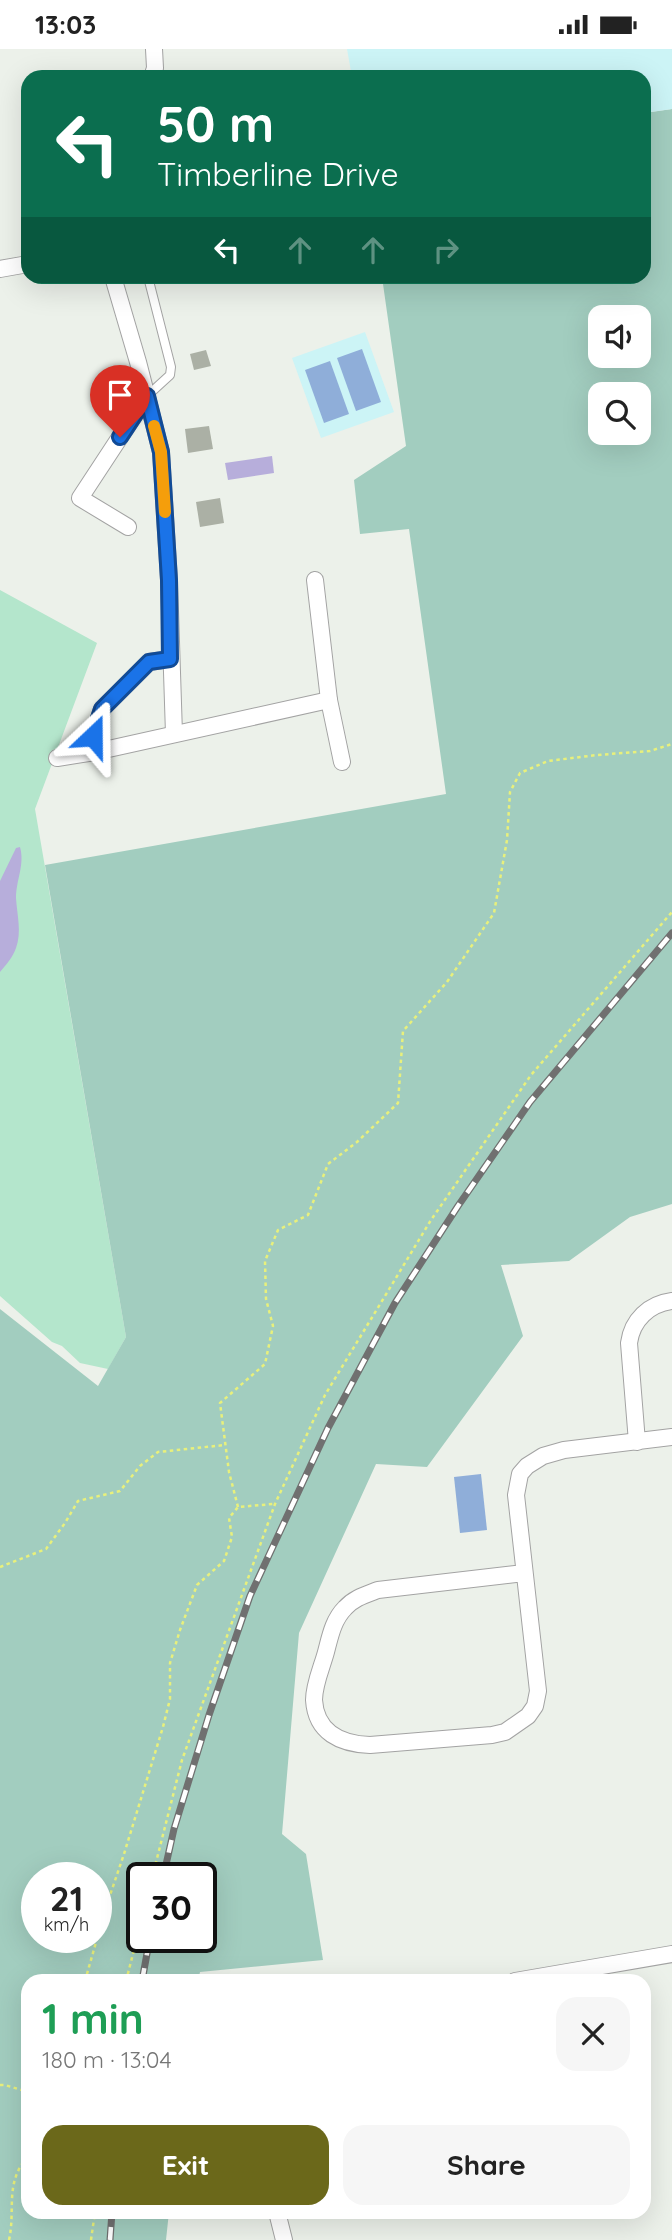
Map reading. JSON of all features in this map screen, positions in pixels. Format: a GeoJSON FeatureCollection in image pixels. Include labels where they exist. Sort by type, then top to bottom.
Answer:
{"type":"FeatureCollection","features":[{"type":"Feature","properties":{"kind":"street"},"geometry":{"type":"LineString","coordinates":[[154,49],[155,70]]}},
{"type":"Feature","properties":{"kind":"street"},"geometry":{"type":"LineString","coordinates":[[0,269],[21,265]]}},
{"type":"Feature","properties":{"kind":"street"},"geometry":{"type":"LineString","coordinates":[[115,284],[161,452],[174,734]]}},
{"type":"Feature","properties":{"kind":"street"},"geometry":{"type":"LineString","coordinates":[[128,527],[80,498],[147,396]]}},
{"type":"Feature","properties":{"kind":"street"},"geometry":{"type":"LineString","coordinates":[[315,580],[329,700],[342,762]]}},
{"type":"Feature","properties":{"kind":"street"},"geometry":{"type":"LineString","coordinates":[[95,752],[93,736],[102,709],[149,662],[170,659]]}},
{"type":"Feature","properties":{"kind":"street"},"geometry":{"type":"LineString","coordinates":[[57,758],[329,700]]}},
{"type":"Feature","properties":{"kind":"street"},"geometry":{"type":"LineString","coordinates":[[637,1442],[629,1343],[631,1330],[638,1318],[651,1308],[672,1301]]}},
{"type":"Feature","properties":{"kind":"street"},"geometry":{"type":"LineString","coordinates":[[523,1573],[378,1590],[357,1597],[344,1608],[335,1622],[317,1683],[314,1699],[317,1715],[326,1730],[338,1740],[351,1745],[370,1745],[492,1735],[517,1726],[536,1706],[538,1691],[516,1495],[520,1474],[543,1456],[564,1450],[672,1437]]}},
{"type":"Feature","properties":{"kind":"street"},"geometry":{"type":"LineString","coordinates":[[556,1974],[672,1954]]}},
{"type":"Feature","properties":{"kind":"street"},"geometry":{"type":"LineString","coordinates":[[279,2219],[284,2240]]}},
{"type":"Feature","properties":{"kind":"lane"},"geometry":{"type":"LineString","coordinates":[[147,396],[170,375],[171,367],[150,284]]}},
{"type":"Feature","properties":{"kind":"path"},"geometry":{"type":"LineString","coordinates":[[238,1507],[229,1472],[220,1403],[265,1364],[273,1326],[266,1299],[265,1261],[278,1230],[308,1215],[328,1164],[357,1142],[397,1103],[403,1031],[447,982],[494,913],[507,840],[510,792],[520,773],[548,761],[650,751],[672,744]]}},
{"type":"Feature","properties":{"kind":"path"},"geometry":{"type":"LineString","coordinates":[[156,1862],[181,1760],[275,1504],[325,1395],[431,1220],[531,1075],[672,912]]}},
{"type":"Feature","properties":{"kind":"path"},"geometry":{"type":"LineString","coordinates":[[0,1567],[46,1549],[78,1501],[120,1491],[140,1466],[158,1452],[225,1445]]}},
{"type":"Feature","properties":{"kind":"path"},"geometry":{"type":"LineString","coordinates":[[87,1974],[163,1727],[170,1699],[170,1663],[197,1585],[224,1561],[232,1537],[229,1518],[238,1507],[275,1504]]}},
{"type":"Feature","properties":{"kind":"path"},"geometry":{"type":"LineString","coordinates":[[128,1974],[133,1953]]}},
{"type":"Feature","properties":{"kind":"path"},"geometry":{"type":"LineString","coordinates":[[0,2085],[21,2090]]}},
{"type":"Feature","properties":{"kind":"path"},"geometry":{"type":"LineString","coordinates":[[9,2240],[12,2230],[12,2186],[21,2165]]}},
{"type":"Feature","properties":{"kind":"path"},"geometry":{"type":"LineString","coordinates":[[92,2240],[94,2219]]}},
{"type":"Feature","properties":{"kind":"green space"},"geometry":{"type":"Polygon","coordinates":[[[672,109],[672,1204],[630,1217],[569,1261],[501,1265],[523,1336],[427,1467],[376,1464],[299,1633],[282,1834],[306,1854],[323,1960],[200,1974],[21,1974],[21,2219],[168,2219],[166,2240],[0,2240],[0,1309],[98,1386],[126,1337],[45,865],[446,794],[409,529],[360,534],[354,480],[406,446],[383,284],[651,284],[651,112],[672,109]]]}},
{"type":"Feature","properties":{"kind":"green space"},"geometry":{"type":"Polygon","coordinates":[[[0,590],[97,643],[35,809],[126,1337],[108,1369],[80,1363],[0,1296],[0,590]]]}},
{"type":"Feature","properties":{"kind":"shaded area"},"geometry":{"type":"Polygon","coordinates":[[[347,49],[672,49],[672,109],[651,112],[651,70],[351,70],[347,49]]]}},
{"type":"Feature","properties":{"kind":"shaded area"},"geometry":{"type":"Polygon","coordinates":[[[365,332],[394,412],[321,438],[292,358],[365,332]]]}},
{"type":"Feature","properties":{"kind":"shaded area"},"geometry":{"type":"Polygon","coordinates":[[[362,349],[381,402],[356,411],[337,358],[362,349]]]}},
{"type":"Feature","properties":{"kind":"shaded area"},"geometry":{"type":"Polygon","coordinates":[[[330,361],[349,414],[324,423],[305,370],[330,361]]]}},
{"type":"Feature","properties":{"kind":"shaded area"},"geometry":{"type":"Polygon","coordinates":[[[272,456],[274,473],[228,480],[225,463],[272,456]]]}},
{"type":"Feature","properties":{"kind":"shaded area"},"geometry":{"type":"Polygon","coordinates":[[[20,847],[21,860],[16,891],[18,942],[13,955],[0,972],[0,881],[16,848],[20,847]]]}},
{"type":"Feature","properties":{"kind":"shaded area"},"geometry":{"type":"Polygon","coordinates":[[[481,1474],[487,1530],[460,1533],[454,1477],[481,1474]]]}},
{"type":"Feature","properties":{"kind":"building"},"geometry":{"type":"Polygon","coordinates":[[[206,350],[211,366],[194,370],[190,354],[206,350]]]}},
{"type":"Feature","properties":{"kind":"building"},"geometry":{"type":"Polygon","coordinates":[[[209,426],[213,449],[188,453],[185,429],[209,426]]]}},
{"type":"Feature","properties":{"kind":"building"},"geometry":{"type":"Polygon","coordinates":[[[220,498],[224,523],[200,527],[196,502],[220,498]]]}},
{"type":"Feature","properties":{"kind":"railway"},"geometry":{"type":"LineString","coordinates":[[167,1862],[209,1715],[250,1596],[328,1428],[395,1303],[530,1102],[672,933]]}},
{"type":"Feature","properties":{"kind":"railway"},"geometry":{"type":"LineString","coordinates":[[143,1974],[147,1953]]}},
{"type":"Feature","properties":{"kind":"railway"},"geometry":{"type":"LineString","coordinates":[[110,2240],[112,2219]]}},
{"type":"Feature","properties":{"kind":"slow traffic"},"geometry":{"type":"LineString","coordinates":[[154,426],[161,452],[165,512]]}},
{"type":"Feature","properties":{"kind":"route"},"geometry":{"type":"LineString","coordinates":[[93,736],[102,709],[149,662],[170,659],[169,580],[161,452],[147,396],[120,437]]}}]}
